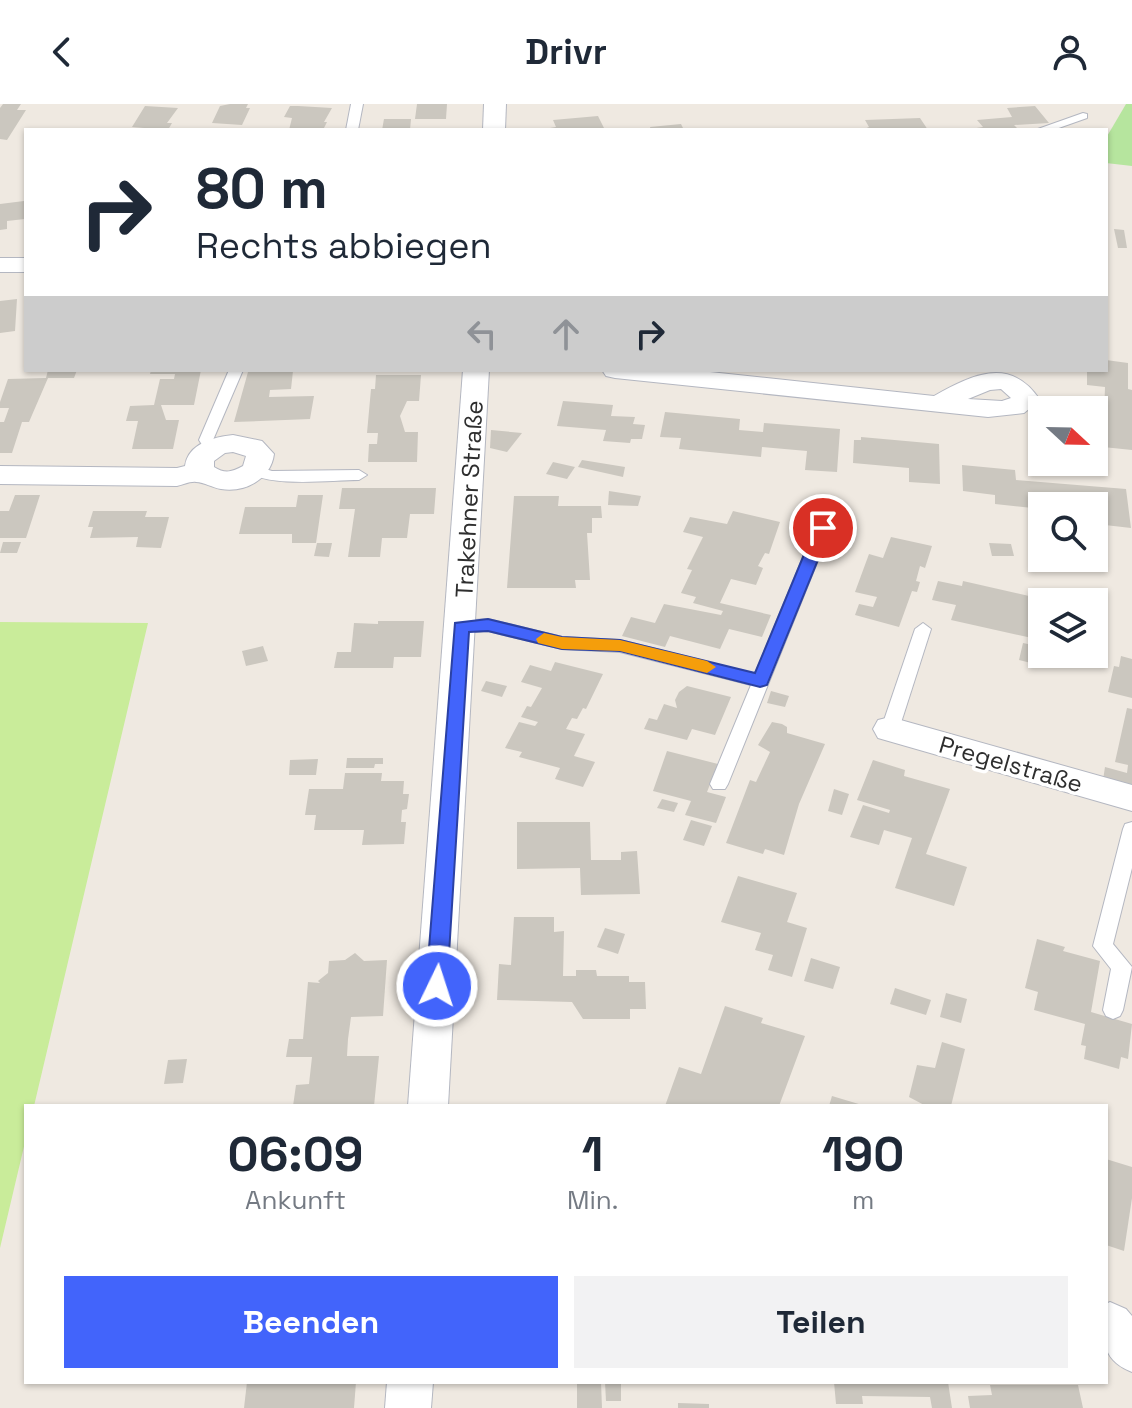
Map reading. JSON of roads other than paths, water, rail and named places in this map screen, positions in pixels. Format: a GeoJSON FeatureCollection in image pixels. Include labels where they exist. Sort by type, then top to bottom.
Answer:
{"type":"FeatureCollection","features":[{"type":"Feature","properties":{"kind":"street"},"geometry":{"type":"LineString","coordinates":[[494,128],[495,104]]}},
{"type":"Feature","properties":{"kind":"street"},"geometry":{"type":"LineString","coordinates":[[0,265],[24,265]]}},
{"type":"Feature","properties":{"kind":"street","name":"Trakehner Straße"},"geometry":{"type":"LineString","coordinates":[[428,1104],[476,372]]}},
{"type":"Feature","properties":{"kind":"street"},"geometry":{"type":"LineString","coordinates":[[634,372],[939,404]]}},
{"type":"Feature","properties":{"kind":"street"},"geometry":{"type":"LineString","coordinates":[[0,475],[177,477],[206,460],[211,479],[226,481],[255,471]]}},
{"type":"Feature","properties":{"kind":"street","name":"Pregelstraße"},"geometry":{"type":"LineString","coordinates":[[890,729],[1132,798]]}},
{"type":"Feature","properties":{"kind":"street"},"geometry":{"type":"LineString","coordinates":[[408,1408],[410,1384]]}},
{"type":"Feature","properties":{"kind":"lane"},"geometry":{"type":"LineString","coordinates":[[352,128],[357,104]]}},
{"type":"Feature","properties":{"kind":"lane"},"geometry":{"type":"LineString","coordinates":[[1047,128],[1083,116]]}},
{"type":"Feature","properties":{"kind":"lane"},"geometry":{"type":"LineString","coordinates":[[206,460],[206,440],[235,372]]}},
{"type":"Feature","properties":{"kind":"lane"},"geometry":{"type":"LineString","coordinates":[[255,471],[271,476],[359,475]]}},
{"type":"Feature","properties":{"kind":"lane"},"geometry":{"type":"LineString","coordinates":[[719,784],[823,528]]}},
{"type":"Feature","properties":{"kind":"lane"},"geometry":{"type":"LineString","coordinates":[[461,627],[488,625],[562,643],[620,646],[760,681]]}},
{"type":"Feature","properties":{"kind":"lane"},"geometry":{"type":"LineString","coordinates":[[890,729],[923,629]]}},
{"type":"Feature","properties":{"kind":"lane"},"geometry":{"type":"LineString","coordinates":[[1113,1010],[1122,967],[1103,946],[1132,829]]}}]}
